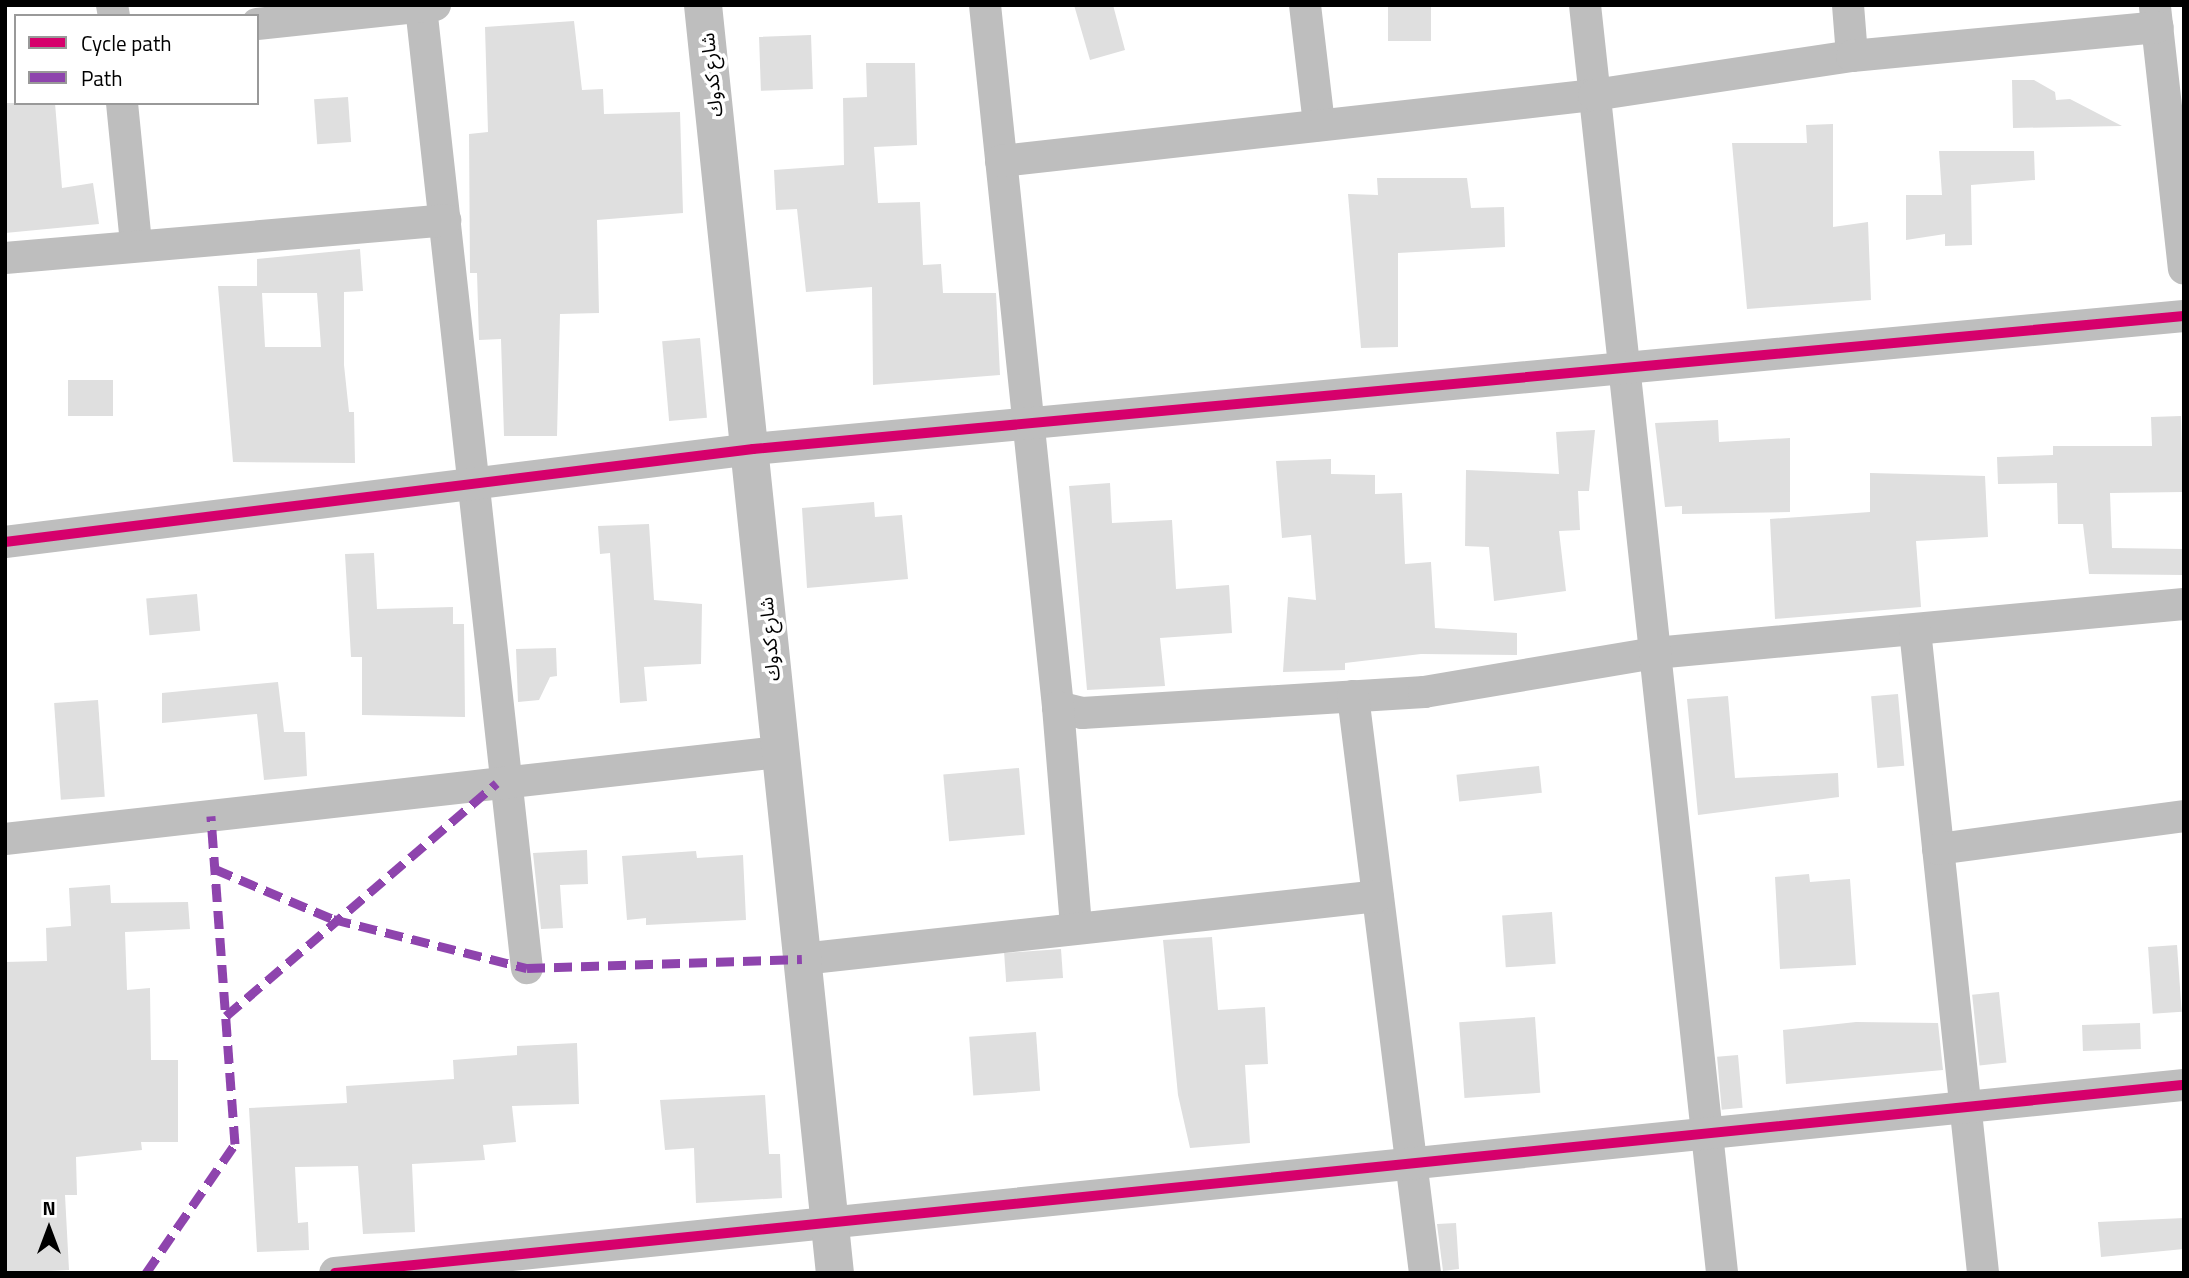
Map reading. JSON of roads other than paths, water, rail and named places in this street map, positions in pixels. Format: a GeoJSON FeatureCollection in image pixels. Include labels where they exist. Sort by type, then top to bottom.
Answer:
{"type":"FeatureCollection","features":[{"type":"Feature","properties":{"kind":"street","name":"شارع كدوك"},"geometry":{"type":"LineString","coordinates":[[703,5],[753,449],[778,752],[835,1273]]}},
{"type":"Feature","properties":{"kind":"street"},"geometry":{"type":"LineString","coordinates":[[985,5],[1058,707],[1076,926]]}},
{"type":"Feature","properties":{"kind":"street"},"geometry":{"type":"LineString","coordinates":[[1305,5],[1319,125]]}},
{"type":"Feature","properties":{"kind":"street"},"geometry":{"type":"LineString","coordinates":[[1584,5],[1722,1273]]}},
{"type":"Feature","properties":{"kind":"street"},"geometry":{"type":"LineString","coordinates":[[1848,5],[1852,57]]}},
{"type":"Feature","properties":{"kind":"street"},"geometry":{"type":"LineString","coordinates":[[259,24],[428,6],[445,220],[527,968]]}},
{"type":"Feature","properties":{"kind":"street"},"geometry":{"type":"LineString","coordinates":[[1001,161],[1594,95],[2156,16],[2173,69],[2184,268]]}},
{"type":"Feature","properties":{"kind":"street"},"geometry":{"type":"LineString","coordinates":[[122,105],[136,244]]}},
{"type":"Feature","properties":{"kind":"street"},"geometry":{"type":"LineString","coordinates":[[5,258],[136,244],[445,220]]}},
{"type":"Feature","properties":{"kind":"street"},"geometry":{"type":"LineString","coordinates":[[5,542],[753,449],[2184,316]]}},
{"type":"Feature","properties":{"kind":"street"},"geometry":{"type":"LineString","coordinates":[[1058,707],[1082,713],[1424,692],[1655,653],[2184,604]]}},
{"type":"Feature","properties":{"kind":"street"},"geometry":{"type":"LineString","coordinates":[[1915,630],[1983,1273]]}},
{"type":"Feature","properties":{"kind":"street"},"geometry":{"type":"LineString","coordinates":[[1353,696],[1425,1273]]}},
{"type":"Feature","properties":{"kind":"street"},"geometry":{"type":"LineString","coordinates":[[5,839],[778,752]]}},
{"type":"Feature","properties":{"kind":"street"},"geometry":{"type":"LineString","coordinates":[[1938,849],[2184,816]]}},
{"type":"Feature","properties":{"kind":"street"},"geometry":{"type":"LineString","coordinates":[[802,958],[1076,926],[1378,896]]}},
{"type":"Feature","properties":{"kind":"street"},"geometry":{"type":"LineString","coordinates":[[335,1273],[828,1218],[2184,1085]]}}]}
